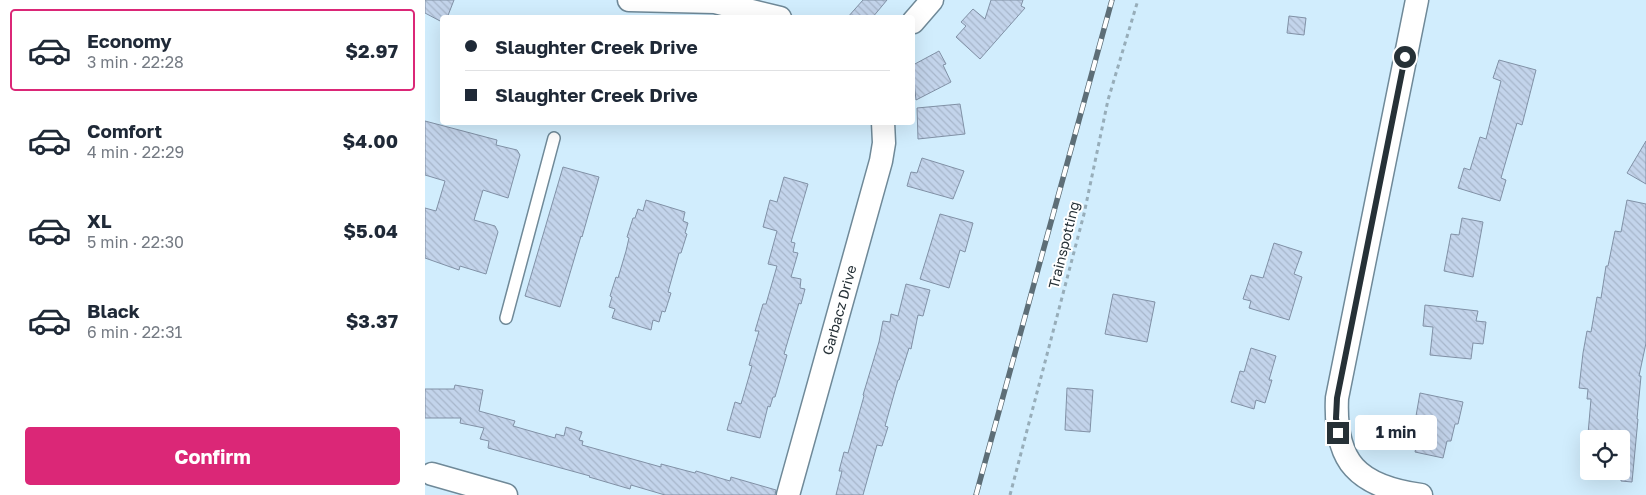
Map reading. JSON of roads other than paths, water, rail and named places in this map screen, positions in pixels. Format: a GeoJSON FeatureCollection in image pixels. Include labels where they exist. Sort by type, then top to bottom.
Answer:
{"type":"FeatureCollection","features":[{"type":"Feature","properties":{"kind":"street"},"geometry":{"type":"LineString","coordinates":[[629,0],[715,2],[768,15]]}},
{"type":"Feature","properties":{"kind":"street"},"geometry":{"type":"LineString","coordinates":[[915,20],[932,0]]}},
{"type":"Feature","properties":{"kind":"street"},"geometry":{"type":"LineString","coordinates":[[1417,0],[1339,389],[1336,418],[1341,446],[1347,459],[1365,478],[1384,487],[1421,495]]}},
{"type":"Feature","properties":{"kind":"street","name":"Garbacz Drive"},"geometry":{"type":"LineString","coordinates":[[788,495],[881,161],[884,143],[883,125]]}},
{"type":"Feature","properties":{"kind":"street"},"geometry":{"type":"LineString","coordinates":[[432,474],[506,495]]}},
{"type":"Feature","properties":{"kind":"lane"},"geometry":{"type":"LineString","coordinates":[[506,318],[554,138]]}},
{"type":"Feature","properties":{"kind":"railway"},"geometry":{"type":"LineString","coordinates":[[976,495],[1112,0]]}}]}
